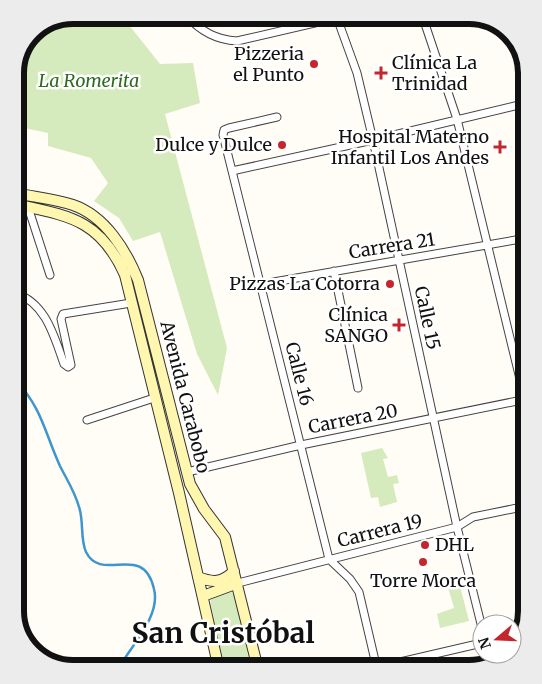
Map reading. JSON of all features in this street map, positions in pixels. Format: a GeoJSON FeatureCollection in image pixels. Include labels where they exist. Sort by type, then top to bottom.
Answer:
{"type":"FeatureCollection","features":[{"type":"Feature","properties":{"kind":"main road","name":"Avenida Carabobo"},"geometry":{"type":"LineString","coordinates":[[24,195],[73,205],[90,213],[114,237],[129,258],[138,280],[186,472],[200,503],[225,536],[256,660]]}},
{"type":"Feature","properties":{"kind":"main road","name":"Avenida Carabobo"},"geometry":{"type":"LineString","coordinates":[[24,206],[59,212],[84,223],[106,242],[117,257],[125,275],[217,660]]}},
{"type":"Feature","properties":{"kind":"main road"},"geometry":{"type":"LineString","coordinates":[[198,577],[210,582],[218,582],[226,579],[234,571]]}},
{"type":"Feature","properties":{"kind":"main road"},"geometry":{"type":"LineString","coordinates":[[203,596],[238,583]]}},
{"type":"Feature","properties":{"kind":"street"},"geometry":{"type":"LineString","coordinates":[[194,24],[226,40],[237,40],[307,24]]}},
{"type":"Feature","properties":{"kind":"street","name":"Calle 15"},"geometry":{"type":"LineString","coordinates":[[339,24],[356,72],[373,140],[457,527],[479,614]]}},
{"type":"Feature","properties":{"kind":"street"},"geometry":{"type":"LineString","coordinates":[[425,24],[457,119],[518,367]]}},
{"type":"Feature","properties":{"kind":"street"},"geometry":{"type":"LineString","coordinates":[[232,170],[373,140],[518,105]]}},
{"type":"Feature","properties":{"kind":"street","name":"Calle 16"},"geometry":{"type":"LineString","coordinates":[[277,117],[224,130],[223,134],[262,284],[329,559]]}},
{"type":"Feature","properties":{"kind":"street"},"geometry":{"type":"LineString","coordinates":[[28,207],[50,275]]}},
{"type":"Feature","properties":{"kind":"street","name":"Carrera 21"},"geometry":{"type":"LineString","coordinates":[[262,284],[518,240]]}},
{"type":"Feature","properties":{"kind":"street"},"geometry":{"type":"LineString","coordinates":[[334,271],[358,388]]}},
{"type":"Feature","properties":{"kind":"street"},"geometry":{"type":"LineString","coordinates":[[24,296],[44,314],[64,364],[68,367],[71,365],[61,319],[63,314],[131,303]]}},
{"type":"Feature","properties":{"kind":"street"},"geometry":{"type":"LineString","coordinates":[[87,420],[154,398]]}},
{"type":"Feature","properties":{"kind":"street","name":"Carrera 20"},"geometry":{"type":"LineString","coordinates":[[186,472],[302,445],[518,401]]}},
{"type":"Feature","properties":{"kind":"street","name":"Carrera 19"},"geometry":{"type":"LineString","coordinates":[[238,583],[457,527],[473,517],[518,508]]}},
{"type":"Feature","properties":{"kind":"street"},"geometry":{"type":"LineString","coordinates":[[329,559],[350,579],[359,592],[372,660]]}},
{"type":"Feature","properties":{"kind":"street"},"geometry":{"type":"LineString","coordinates":[[411,660],[472,645]]}},
{"type":"Feature","properties":{"kind":"green space","name":"La Romerita"},"geometry":{"type":"Polygon","coordinates":[[[73,24],[128,24],[160,64],[193,63],[200,103],[165,114],[227,348],[218,395],[197,354],[160,232],[133,241],[119,218],[94,201],[108,183],[91,158],[48,146],[48,133],[24,128],[24,70],[25,60],[34,43],[46,32],[54,28],[73,24]]]}},
{"type":"Feature","properties":{"kind":"green space"},"geometry":{"type":"Polygon","coordinates":[[[382,448],[388,458],[383,459],[388,477],[397,475],[399,483],[393,484],[397,502],[380,507],[378,497],[371,498],[361,453],[382,448]]]}},
{"type":"Feature","properties":{"kind":"green space"},"geometry":{"type":"Polygon","coordinates":[[[459,582],[469,621],[440,628],[437,614],[454,608],[447,584],[459,582]]]}},
{"type":"Feature","properties":{"kind":"green space"},"geometry":{"type":"Polygon","coordinates":[[[231,591],[235,597],[249,660],[223,660],[211,598],[231,591]]]}},
{"type":"Feature","properties":{"kind":"waterway"},"geometry":{"type":"LineString","coordinates":[[24,390],[42,421],[60,466],[75,496],[80,512],[86,552],[93,561],[102,565],[132,565],[141,567],[149,575],[154,589],[153,610],[144,630],[124,660]]}},
{"type":"Feature","properties":{"kind":"place","name":"Pizzeria el Punto"},"geometry":{"type":"Point","coordinates":[314,64]}},
{"type":"Feature","properties":{"kind":"place","name":"Clínica La Trinidad"},"geometry":{"type":"Point","coordinates":[381,73]}},
{"type":"Feature","properties":{"kind":"place","name":"Dulce y Dulce"},"geometry":{"type":"Point","coordinates":[282,145]}},
{"type":"Feature","properties":{"kind":"place","name":"Hospital Materno Infantil Los Andes"},"geometry":{"type":"Point","coordinates":[500,147]}},
{"type":"Feature","properties":{"kind":"place","name":"Pizzas La Cotorra"},"geometry":{"type":"Point","coordinates":[390,284]}},
{"type":"Feature","properties":{"kind":"place","name":"Clínica SANGO"},"geometry":{"type":"Point","coordinates":[399,325]}},
{"type":"Feature","properties":{"kind":"place","name":"DHL"},"geometry":{"type":"Point","coordinates":[425,545]}},
{"type":"Feature","properties":{"kind":"place","name":"Torre Morca"},"geometry":{"type":"Point","coordinates":[423,562]}},
{"type":"Feature","properties":{"kind":"district","name":"San Cristóbal"},"geometry":{"type":"Point","coordinates":[223,633]}}]}
